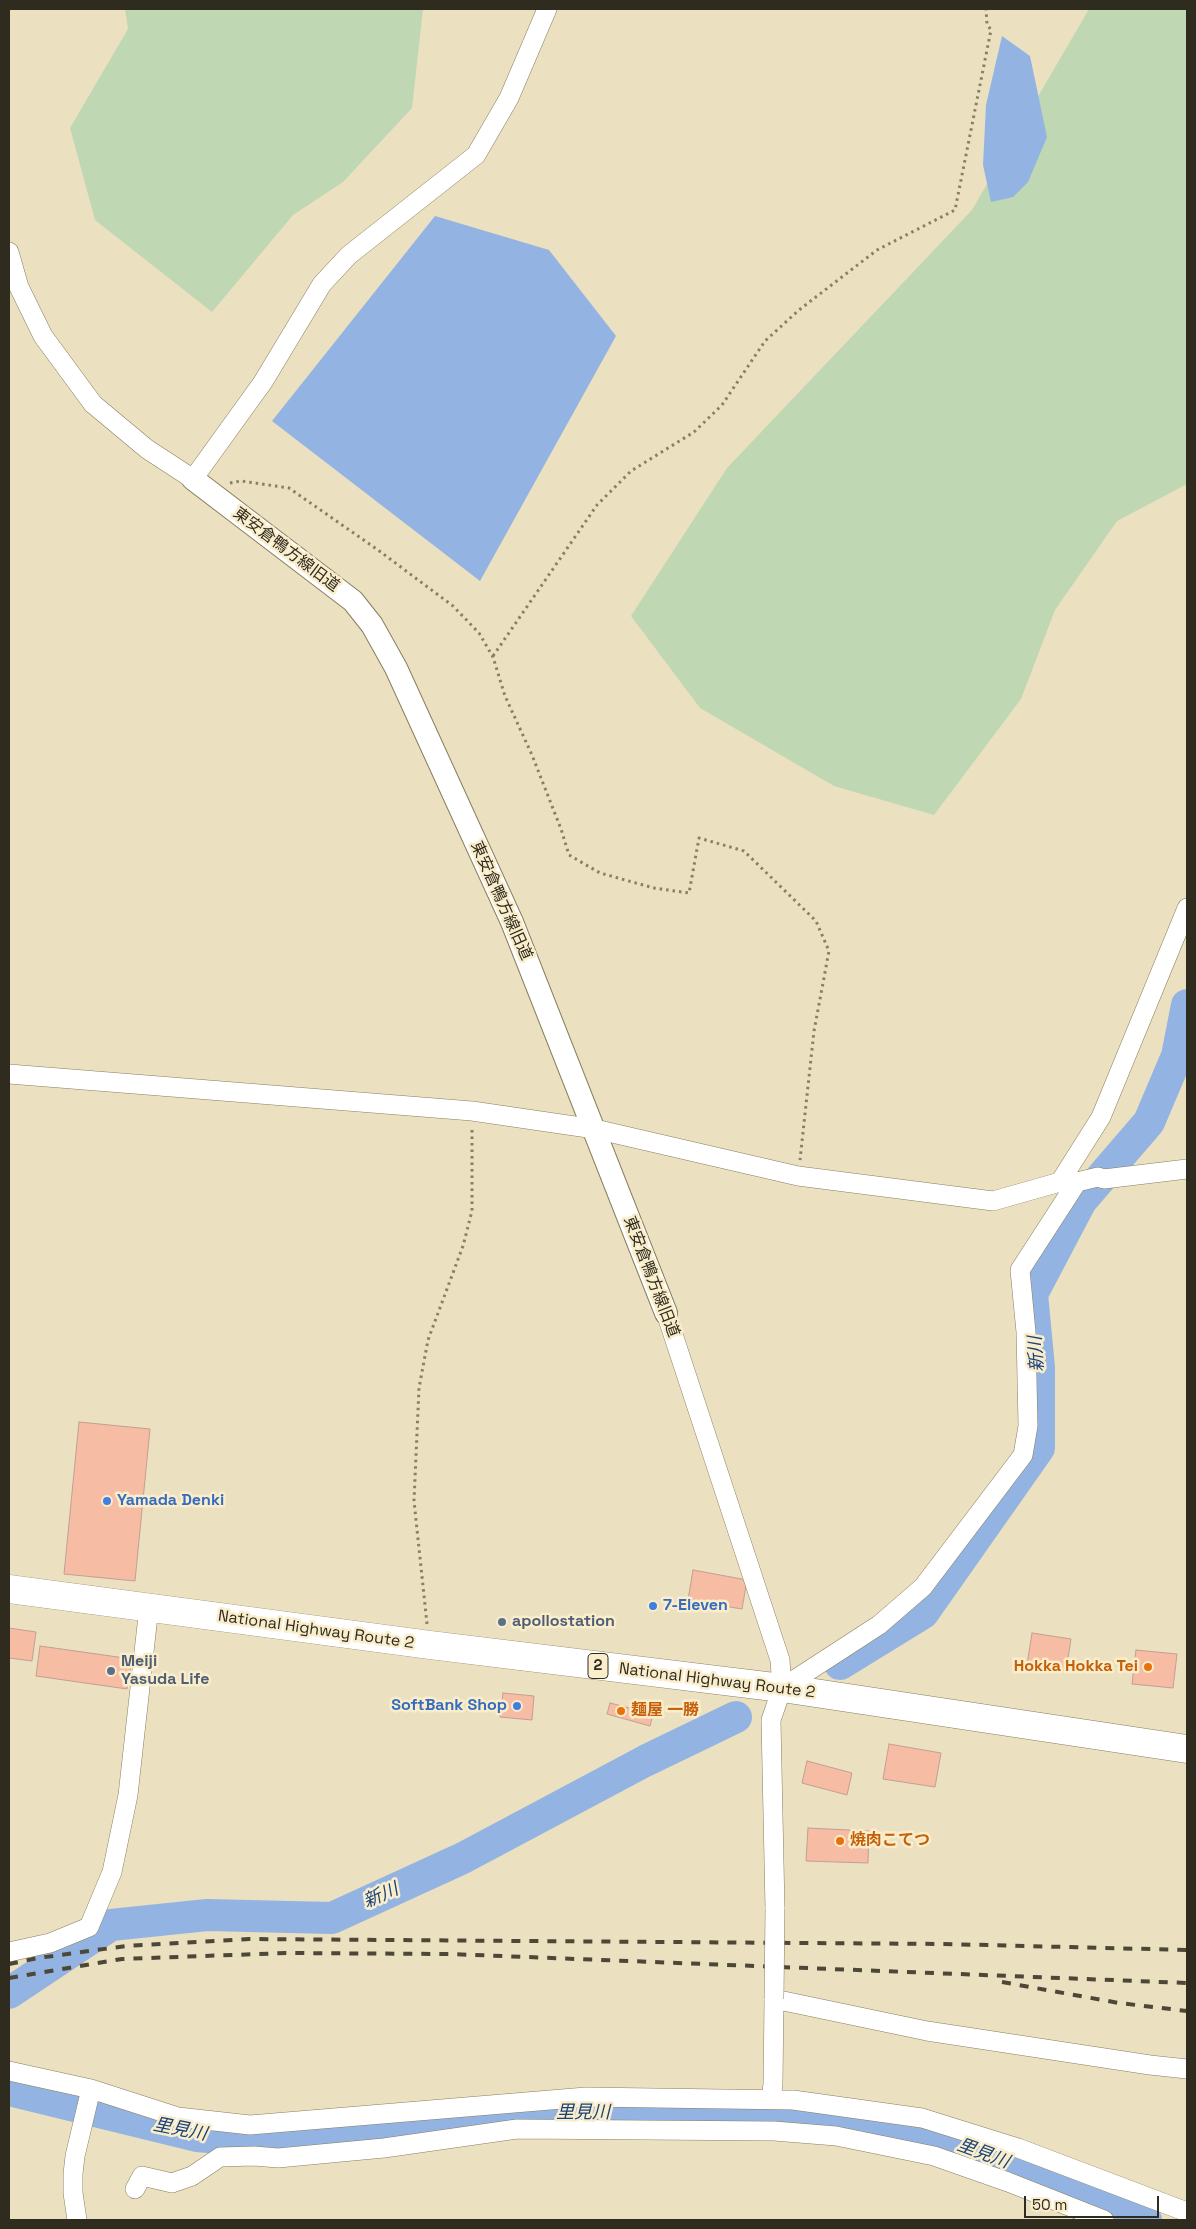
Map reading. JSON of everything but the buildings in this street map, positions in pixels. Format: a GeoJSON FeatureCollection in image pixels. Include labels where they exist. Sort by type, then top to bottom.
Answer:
{"type":"FeatureCollection","features":[{"type":"Feature","properties":{"kind":"highway","name":"National Highway Route 2"},"geometry":{"type":"LineString","coordinates":[[9,1588],[430,1645],[782,1688],[1187,1749]]}},
{"type":"Feature","properties":{"kind":"street"},"geometry":{"type":"LineString","coordinates":[[199,483],[322,284],[349,255],[476,155],[509,98],[547,9]]}},
{"type":"Feature","properties":{"kind":"street","name":"東安倉鴨方線旧道"},"geometry":{"type":"LineString","coordinates":[[9,252],[19,287],[43,336],[93,404],[147,449],[199,483],[353,601],[372,625],[396,668],[512,922],[666,1313],[780,1660],[782,1688]]}},
{"type":"Feature","properties":{"kind":"street"},"geometry":{"type":"LineString","coordinates":[[771,2099],[773,2084],[775,1909],[771,1720],[782,1688],[879,1625],[923,1587],[1023,1455],[1028,1426],[1026,1332],[1020,1270],[1101,1118],[1187,908]]}},
{"type":"Feature","properties":{"kind":"street"},"geometry":{"type":"LineString","coordinates":[[9,1074],[472,1111],[594,1129],[798,1176],[993,1201],[1068,1182],[1098,1177],[1104,1179],[1187,1169]]}},
{"type":"Feature","properties":{"kind":"street"},"geometry":{"type":"LineString","coordinates":[[9,1952],[50,1943],[89,1927],[112,1872],[128,1795],[149,1607]]}},
{"type":"Feature","properties":{"kind":"street"},"geometry":{"type":"LineString","coordinates":[[774,1999],[927,2030],[1150,2065],[1187,2069]]}},
{"type":"Feature","properties":{"kind":"street"},"geometry":{"type":"LineString","coordinates":[[9,2071],[178,2117],[250,2125],[586,2097],[771,2099],[922,2118],[1018,2148],[1187,2212]]}},
{"type":"Feature","properties":{"kind":"street"},"geometry":{"type":"LineString","coordinates":[[77,2220],[73,2193],[73,2174],[90,2093]]}},
{"type":"Feature","properties":{"kind":"street"},"geometry":{"type":"LineString","coordinates":[[135,2189],[142,2176],[172,2183],[192,2176],[220,2157],[254,2156],[278,2158],[384,2148],[517,2129],[774,2131],[836,2136],[934,2156],[1008,2182],[1104,2220]]}},
{"type":"Feature","properties":{"kind":"path"},"geometry":{"type":"LineString","coordinates":[[493,657],[597,505],[631,471],[694,432],[722,405],[765,341],[799,310],[877,250],[955,210],[990,30],[987,24],[986,9]]}},
{"type":"Feature","properties":{"kind":"path"},"geometry":{"type":"LineString","coordinates":[[199,483],[242,481],[289,488],[378,550],[453,606],[479,633],[493,657],[505,696],[532,755],[569,854],[600,873],[654,888],[689,893],[699,838],[744,851],[816,921],[829,951],[814,1031],[798,1176]]}},
{"type":"Feature","properties":{"kind":"path"},"geometry":{"type":"LineString","coordinates":[[430,1645],[414,1501],[419,1388],[428,1340],[463,1246],[472,1211],[472,1111]]}},
{"type":"Feature","properties":{"kind":"green space"},"geometry":{"type":"Polygon","coordinates":[[[125,9],[423,9],[412,108],[343,182],[293,215],[212,312],[95,220],[70,128],[128,29],[125,9]]]}},
{"type":"Feature","properties":{"kind":"green space"},"geometry":{"type":"Polygon","coordinates":[[[1089,9],[1187,9],[1187,484],[1117,521],[1055,610],[1021,699],[934,815],[834,786],[700,708],[631,616],[727,468],[972,210],[1089,9]]]}},
{"type":"Feature","properties":{"kind":"water"},"geometry":{"type":"Polygon","coordinates":[[[1002,36],[1030,56],[1047,137],[1028,182],[1013,197],[991,202],[983,165],[986,105],[1002,36]]]}},
{"type":"Feature","properties":{"kind":"water"},"geometry":{"type":"Polygon","coordinates":[[[435,216],[549,250],[616,336],[480,581],[272,421],[435,216]]]}},
{"type":"Feature","properties":{"kind":"waterway","name":"新川"},"geometry":{"type":"LineString","coordinates":[[840,1664],[923,1613],[1039,1448],[1039,1368],[1032,1294],[1081,1201],[1149,1122],[1177,1056],[1187,1005]]}},
{"type":"Feature","properties":{"kind":"waterway","name":"新川"},"geometry":{"type":"LineString","coordinates":[[9,1993],[111,1925],[207,1915],[332,1918],[463,1858],[645,1761],[736,1717]]}},
{"type":"Feature","properties":{"kind":"waterway","name":"里見川"},"geometry":{"type":"LineString","coordinates":[[9,2090],[197,2136],[244,2140],[313,2137],[509,2114],[710,2112],[884,2126],[981,2150],[1108,2208],[1146,2220]]}},
{"type":"Feature","properties":{"kind":"railway"},"geometry":{"type":"LineString","coordinates":[[9,1964],[38,1958],[126,1946],[249,1939],[944,1944],[1187,1950]]}},
{"type":"Feature","properties":{"kind":"railway"},"geometry":{"type":"LineString","coordinates":[[9,1978],[122,1959],[286,1953],[450,1954],[1187,1983]]}},
{"type":"Feature","properties":{"kind":"railway"},"geometry":{"type":"LineString","coordinates":[[1002,1982],[1119,2003],[1187,2011]]}},
{"type":"Feature","properties":{"kind":"place","name":"Yamada Denki"},"geometry":{"type":"Point","coordinates":[107,1501]}},
{"type":"Feature","properties":{"kind":"place","name":"7-Eleven"},"geometry":{"type":"Point","coordinates":[653,1606]}},
{"type":"Feature","properties":{"kind":"place","name":"apollostation"},"geometry":{"type":"Point","coordinates":[502,1622]}},
{"type":"Feature","properties":{"kind":"place","name":"Hokka Hokka Tei"},"geometry":{"type":"Point","coordinates":[1148,1667]}},
{"type":"Feature","properties":{"kind":"place","name":"Meiji Yasuda Life"},"geometry":{"type":"Point","coordinates":[111,1671]}},
{"type":"Feature","properties":{"kind":"place","name":"SoftBank Shop"},"geometry":{"type":"Point","coordinates":[517,1706]}},
{"type":"Feature","properties":{"kind":"place","name":"麺屋 一勝"},"geometry":{"type":"Point","coordinates":[621,1711]}},
{"type":"Feature","properties":{"kind":"place","name":"焼肉こてつ"},"geometry":{"type":"Point","coordinates":[840,1841]}}]}
